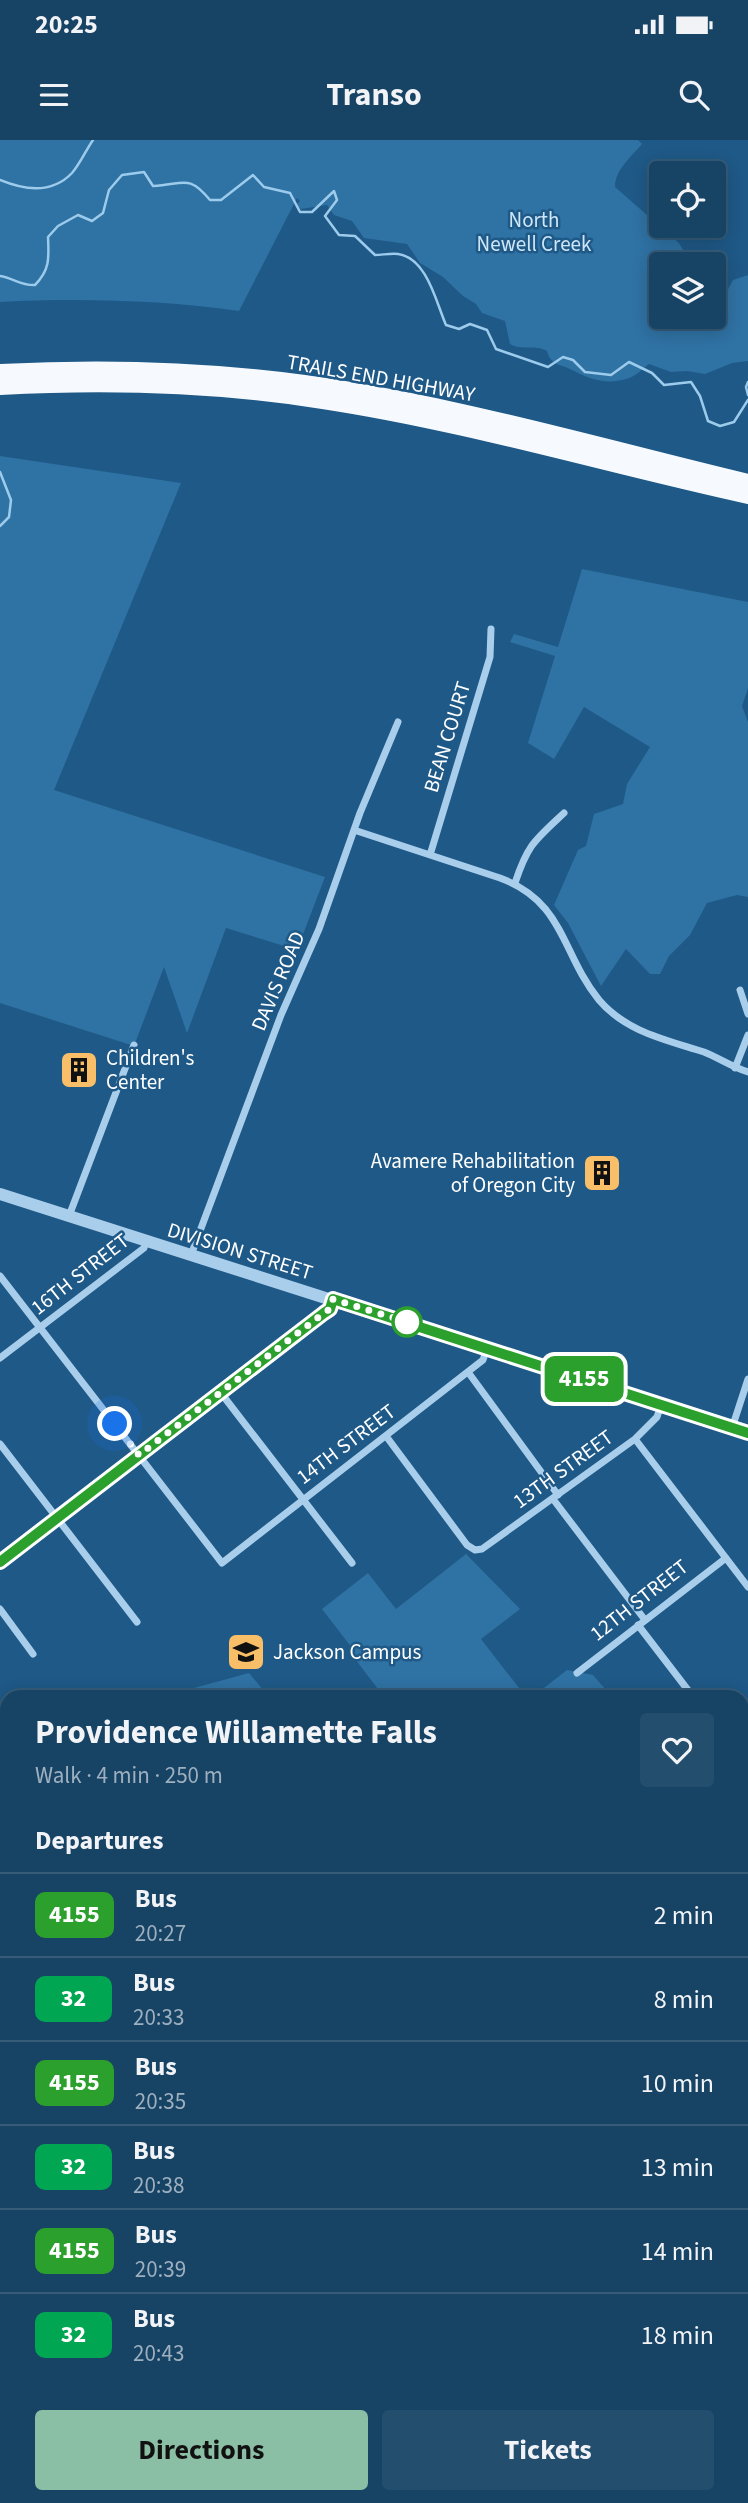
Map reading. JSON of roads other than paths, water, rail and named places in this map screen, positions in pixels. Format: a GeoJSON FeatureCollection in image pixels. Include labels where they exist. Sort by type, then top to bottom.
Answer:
{"type":"FeatureCollection","features":[{"type":"Feature","properties":{"kind":"highway","name":"TRAILS END HIGHWAY"},"geometry":{"type":"LineString","coordinates":[[0,372],[143,370],[235,375],[307,384],[446,409],[748,482]]}},
{"type":"Feature","properties":{"kind":"highway","name":"TRAILS END HIGHWAY"},"geometry":{"type":"LineString","coordinates":[[0,387],[131,384],[231,390],[323,401],[501,437],[748,496]]}},
{"type":"Feature","properties":{"kind":"street","name":"BEAN COURT"},"geometry":{"type":"LineString","coordinates":[[430,855],[490,657],[491,629]]}},
{"type":"Feature","properties":{"kind":"street","name":"DAVIS ROAD"},"geometry":{"type":"LineString","coordinates":[[191,1255],[281,1015],[319,929],[354,830],[398,722]]}},
{"type":"Feature","properties":{"kind":"street"},"geometry":{"type":"LineString","coordinates":[[515,883],[525,853],[564,813]]}},
{"type":"Feature","properties":{"kind":"street"},"geometry":{"type":"LineString","coordinates":[[354,830],[515,883],[542,903],[552,916],[598,999],[616,1015],[652,1036],[712,1055],[748,1072]]}},
{"type":"Feature","properties":{"kind":"street"},"geometry":{"type":"LineString","coordinates":[[740,990],[748,1014]]}},
{"type":"Feature","properties":{"kind":"street"},"geometry":{"type":"LineString","coordinates":[[735,1068],[748,1035]]}},
{"type":"Feature","properties":{"kind":"street"},"geometry":{"type":"LineString","coordinates":[[69,1216],[134,1045]]}},
{"type":"Feature","properties":{"kind":"street","name":"DIVISION STREET"},"geometry":{"type":"LineString","coordinates":[[0,1194],[748,1433]]}},
{"type":"Feature","properties":{"kind":"street","name":"16TH STREET"},"geometry":{"type":"LineString","coordinates":[[0,1359],[144,1248],[146,1242]]}},
{"type":"Feature","properties":{"kind":"street"},"geometry":{"type":"LineString","coordinates":[[0,1276],[139,1455]]}},
{"type":"Feature","properties":{"kind":"street"},"geometry":{"type":"LineString","coordinates":[[0,1562],[330,1309],[333,1299]]}},
{"type":"Feature","properties":{"kind":"street","name":"14TH STREET"},"geometry":{"type":"LineString","coordinates":[[139,1455],[222,1563],[483,1360],[487,1348]]}},
{"type":"Feature","properties":{"kind":"street"},"geometry":{"type":"LineString","coordinates":[[468,1372],[645,1620]]}},
{"type":"Feature","properties":{"kind":"street"},"geometry":{"type":"LineString","coordinates":[[732,1428],[748,1379]]}},
{"type":"Feature","properties":{"kind":"street"},"geometry":{"type":"LineString","coordinates":[[220,1393],[352,1563]]}},
{"type":"Feature","properties":{"kind":"street","name":"13TH STREET"},"geometry":{"type":"LineString","coordinates":[[386,1436],[467,1545],[475,1550],[482,1549],[635,1439],[657,1416],[661,1405]]}},
{"type":"Feature","properties":{"kind":"street"},"geometry":{"type":"LineString","coordinates":[[635,1439],[748,1587]]}},
{"type":"Feature","properties":{"kind":"street"},"geometry":{"type":"LineString","coordinates":[[0,1444],[137,1622]]}},
{"type":"Feature","properties":{"kind":"street","name":"12TH STREET"},"geometry":{"type":"LineString","coordinates":[[577,1673],[726,1558]]}},
{"type":"Feature","properties":{"kind":"street"},"geometry":{"type":"LineString","coordinates":[[0,1609],[33,1654]]}},
{"type":"Feature","properties":{"kind":"street"},"geometry":{"type":"LineString","coordinates":[[638,1625],[688,1690]]}},
{"type":"Feature","properties":{"kind":"waterway"},"geometry":{"type":"LineString","coordinates":[[0,180],[28,188],[56,184],[72,173],[93,140]]}},
{"type":"Feature","properties":{"kind":"waterway"},"geometry":{"type":"LineString","coordinates":[[0,276],[35,285],[44,274],[48,263],[48,237],[58,226],[78,215],[92,221],[103,213],[109,190],[122,175],[144,172],[153,186],[190,183],[210,200],[221,200],[253,175],[264,187],[290,193],[300,212],[312,212],[334,191],[337,200],[325,216],[339,235],[355,236],[375,255],[395,254],[408,257],[429,282],[446,325],[459,329],[470,324],[487,330],[496,349],[548,367],[563,357],[573,360],[585,372],[611,375],[629,362],[652,373],[664,385],[691,382],[700,396],[708,421],[720,426],[734,422],[748,400]]}},
{"type":"Feature","properties":{"kind":"waterway"},"geometry":{"type":"LineString","coordinates":[[748,382],[748,395]]}},
{"type":"Feature","properties":{"kind":"waterway"},"geometry":{"type":"LineString","coordinates":[[0,472],[11,500],[9,517],[0,526]]}},
{"type":"Feature","properties":{"kind":"place","name":"Children's Center"},"geometry":{"type":"Point","coordinates":[79,1070]}},
{"type":"Feature","properties":{"kind":"place","name":"Avamere Rehabilitation of Oregon City"},"geometry":{"type":"Point","coordinates":[602,1173]}},
{"type":"Feature","properties":{"kind":"place","name":"Jackson Campus"},"geometry":{"type":"Point","coordinates":[246,1652]}},
{"type":"Feature","properties":{"kind":"park label","name":"North Newell Creek"},"geometry":{"type":"Point","coordinates":[534,232]}}]}
